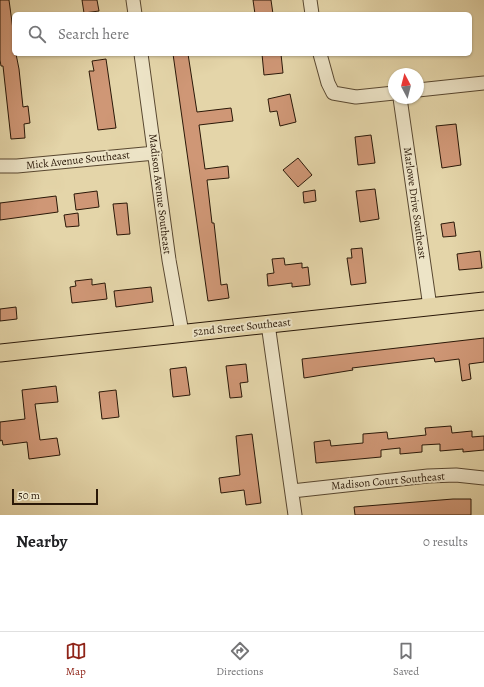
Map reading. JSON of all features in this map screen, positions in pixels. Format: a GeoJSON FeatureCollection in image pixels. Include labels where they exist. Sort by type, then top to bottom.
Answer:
{"type":"FeatureCollection","features":[{"type":"Feature","properties":{"kind":"main road","name":"52nd Street Southeast"},"geometry":{"type":"LineString","coordinates":[[0,353],[484,302]]}},
{"type":"Feature","properties":{"kind":"street"},"geometry":{"type":"LineString","coordinates":[[133,0],[135,12]]}},
{"type":"Feature","properties":{"kind":"street"},"geometry":{"type":"LineString","coordinates":[[310,0],[312,12]]}},
{"type":"Feature","properties":{"kind":"street","name":"Madison Avenue Southeast"},"geometry":{"type":"LineString","coordinates":[[141,56],[169,260],[182,333]]}},
{"type":"Feature","properties":{"kind":"street"},"geometry":{"type":"LineString","coordinates":[[321,56],[328,84],[334,93],[356,96],[388,93]]}},
{"type":"Feature","properties":{"kind":"street"},"geometry":{"type":"LineString","coordinates":[[424,89],[484,83]]}},
{"type":"Feature","properties":{"kind":"street","name":"Marlowe Drive Southeast"},"geometry":{"type":"LineString","coordinates":[[401,104],[430,307]]}},
{"type":"Feature","properties":{"kind":"street","name":"Mick Avenue Southeast"},"geometry":{"type":"LineString","coordinates":[[0,166],[17,166],[155,153]]}},
{"type":"Feature","properties":{"kind":"street"},"geometry":{"type":"LineString","coordinates":[[268,324],[295,515]]}},
{"type":"Feature","properties":{"kind":"street","name":"Madison Court Southeast"},"geometry":{"type":"LineString","coordinates":[[292,491],[428,476],[456,475],[484,478]]}},
{"type":"Feature","properties":{"kind":"building"},"geometry":{"type":"Polygon","coordinates":[[[0,0],[9,0],[12,22],[12,56],[16,56],[23,107],[28,106],[30,123],[24,124],[25,138],[11,139],[3,66],[1,66],[0,0]]]}},
{"type":"Feature","properties":{"kind":"building"},"geometry":{"type":"Polygon","coordinates":[[[82,0],[97,0],[99,11],[84,12],[82,0]]]}},
{"type":"Feature","properties":{"kind":"building"},"geometry":{"type":"Polygon","coordinates":[[[253,0],[271,0],[273,12],[255,12],[253,0]]]}},
{"type":"Feature","properties":{"kind":"building"},"geometry":{"type":"Polygon","coordinates":[[[173,56],[188,56],[197,112],[231,108],[233,121],[199,125],[205,169],[228,166],[229,178],[207,180],[212,223],[214,223],[221,285],[227,284],[229,298],[208,301],[173,56]]]}},
{"type":"Feature","properties":{"kind":"building"},"geometry":{"type":"Polygon","coordinates":[[[262,56],[281,56],[283,73],[264,75],[262,56]]]}},
{"type":"Feature","properties":{"kind":"building"},"geometry":{"type":"Polygon","coordinates":[[[106,59],[116,128],[98,130],[89,71],[94,71],[92,61],[106,59]]]}},
{"type":"Feature","properties":{"kind":"building"},"geometry":{"type":"Polygon","coordinates":[[[290,94],[296,122],[280,126],[277,111],[270,112],[268,99],[290,94]]]}},
{"type":"Feature","properties":{"kind":"building"},"geometry":{"type":"Polygon","coordinates":[[[456,124],[461,165],[442,168],[436,126],[456,124]]]}},
{"type":"Feature","properties":{"kind":"building"},"geometry":{"type":"Polygon","coordinates":[[[371,135],[375,163],[358,165],[355,137],[371,135]]]}},
{"type":"Feature","properties":{"kind":"building"},"geometry":{"type":"Polygon","coordinates":[[[298,158],[312,175],[298,187],[283,170],[298,158]]]}},
{"type":"Feature","properties":{"kind":"building"},"geometry":{"type":"Polygon","coordinates":[[[375,189],[379,219],[360,222],[356,191],[375,189]]]}},
{"type":"Feature","properties":{"kind":"building"},"geometry":{"type":"Polygon","coordinates":[[[315,190],[316,201],[304,203],[303,192],[315,190]]]}},
{"type":"Feature","properties":{"kind":"building"},"geometry":{"type":"Polygon","coordinates":[[[97,191],[99,207],[76,210],[74,194],[97,191]]]}},
{"type":"Feature","properties":{"kind":"building"},"geometry":{"type":"Polygon","coordinates":[[[56,196],[58,212],[0,220],[0,203],[56,196]]]}},
{"type":"Feature","properties":{"kind":"building"},"geometry":{"type":"Polygon","coordinates":[[[127,203],[130,234],[117,235],[113,204],[127,203]]]}},
{"type":"Feature","properties":{"kind":"building"},"geometry":{"type":"Polygon","coordinates":[[[78,213],[79,226],[66,227],[64,215],[78,213]]]}},
{"type":"Feature","properties":{"kind":"building"},"geometry":{"type":"Polygon","coordinates":[[[454,222],[456,236],[443,237],[441,224],[454,222]]]}},
{"type":"Feature","properties":{"kind":"building"},"geometry":{"type":"Polygon","coordinates":[[[362,248],[366,283],[351,285],[347,258],[352,258],[351,249],[362,248]]]}},
{"type":"Feature","properties":{"kind":"building"},"geometry":{"type":"Polygon","coordinates":[[[480,251],[482,268],[459,270],[457,254],[480,251]]]}},
{"type":"Feature","properties":{"kind":"building"},"geometry":{"type":"Polygon","coordinates":[[[284,258],[285,265],[302,263],[302,268],[308,267],[310,285],[292,287],[292,283],[268,286],[267,274],[274,273],[272,259],[284,258]]]}},
{"type":"Feature","properties":{"kind":"building"},"geometry":{"type":"Polygon","coordinates":[[[92,279],[92,285],[105,283],[107,299],[72,303],[70,287],[76,286],[75,281],[92,279]]]}},
{"type":"Feature","properties":{"kind":"building"},"geometry":{"type":"Polygon","coordinates":[[[151,287],[153,302],[116,307],[114,291],[151,287]]]}},
{"type":"Feature","properties":{"kind":"building"},"geometry":{"type":"Polygon","coordinates":[[[16,307],[17,319],[0,321],[0,309],[16,307]]]}},
{"type":"Feature","properties":{"kind":"building"},"geometry":{"type":"Polygon","coordinates":[[[484,338],[484,362],[469,364],[471,379],[462,381],[459,359],[435,362],[434,358],[352,368],[353,370],[304,378],[302,359],[484,338]]]}},
{"type":"Feature","properties":{"kind":"building"},"geometry":{"type":"Polygon","coordinates":[[[246,364],[248,382],[240,383],[242,397],[230,398],[226,366],[246,364]]]}},
{"type":"Feature","properties":{"kind":"building"},"geometry":{"type":"Polygon","coordinates":[[[186,367],[190,395],[173,397],[170,369],[186,367]]]}},
{"type":"Feature","properties":{"kind":"building"},"geometry":{"type":"Polygon","coordinates":[[[56,386],[58,402],[35,404],[40,440],[57,438],[60,455],[29,459],[27,442],[3,445],[2,440],[0,441],[0,422],[25,419],[22,390],[56,386]]]}},
{"type":"Feature","properties":{"kind":"building"},"geometry":{"type":"Polygon","coordinates":[[[116,390],[119,417],[102,419],[99,392],[116,390]]]}},
{"type":"Feature","properties":{"kind":"building"},"geometry":{"type":"Polygon","coordinates":[[[451,426],[452,433],[472,431],[472,437],[484,436],[484,450],[463,452],[463,449],[440,451],[440,444],[422,445],[422,452],[400,454],[400,448],[381,450],[381,457],[316,463],[314,442],[330,440],[331,446],[363,443],[363,434],[387,432],[388,439],[426,435],[425,428],[451,426]]]}},
{"type":"Feature","properties":{"kind":"building"},"geometry":{"type":"Polygon","coordinates":[[[252,434],[261,503],[246,505],[244,490],[221,493],[219,478],[240,475],[236,436],[252,434]]]}},
{"type":"Feature","properties":{"kind":"building"},"geometry":{"type":"Polygon","coordinates":[[[453,499],[471,499],[471,515],[355,515],[354,507],[453,499]]]}}]}
